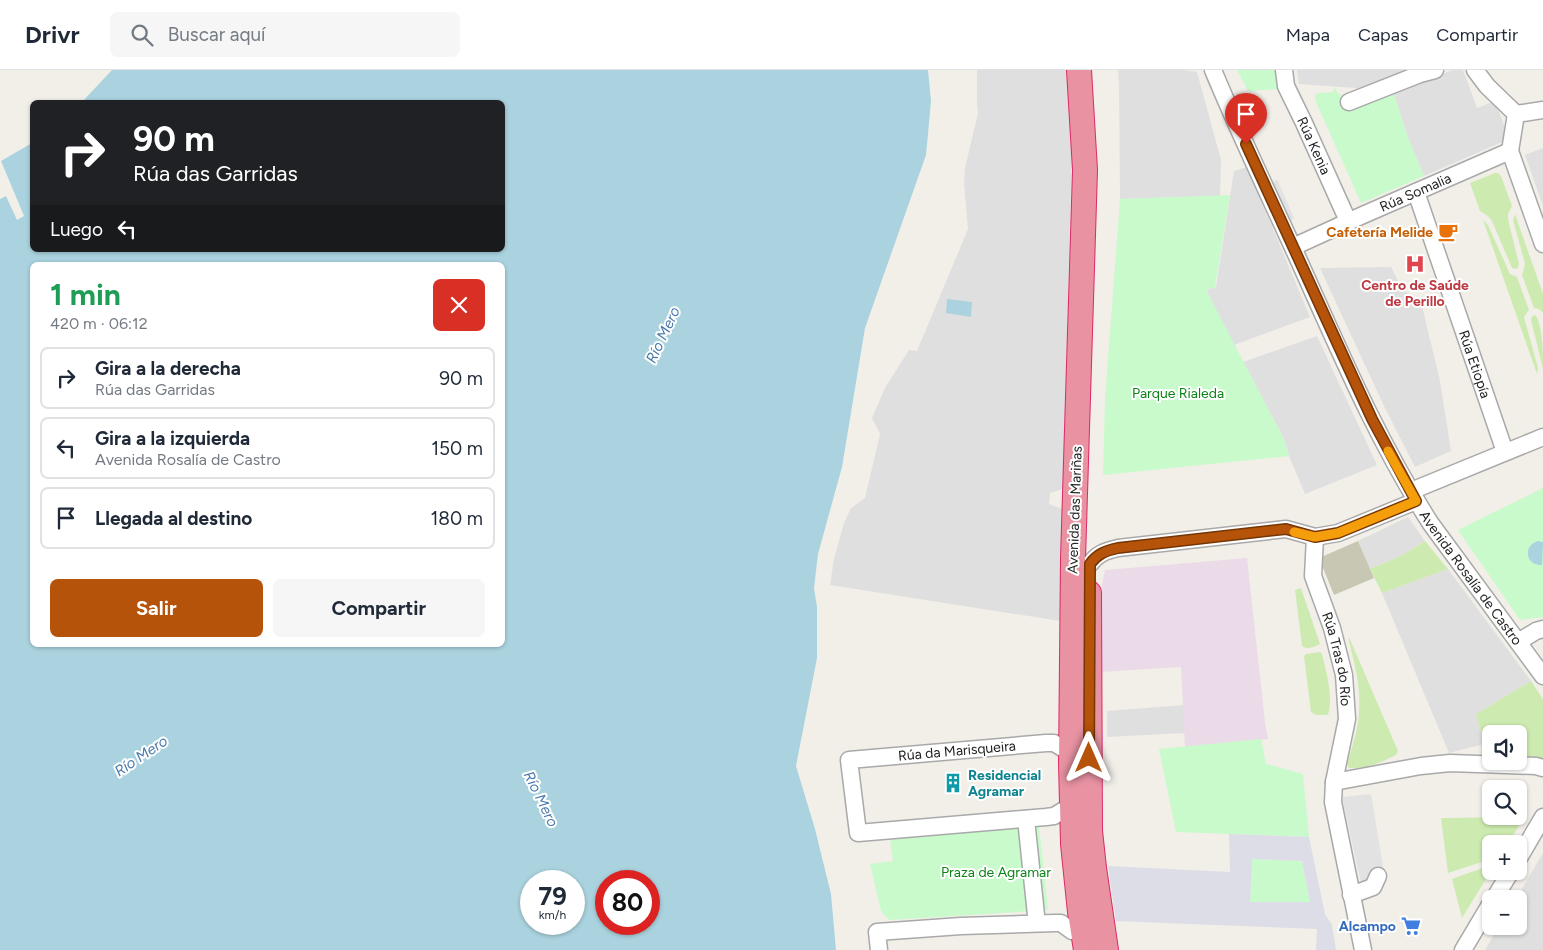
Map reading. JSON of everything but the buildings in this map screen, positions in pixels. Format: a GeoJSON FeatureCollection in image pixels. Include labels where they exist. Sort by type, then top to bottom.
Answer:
{"type":"FeatureCollection","features":[{"type":"Feature","properties":{"kind":"highway","name":"Avenida das Mariñas"},"geometry":{"type":"LineString","coordinates":[[1079,70],[1085,170],[1073,583],[1071,763],[1073,844],[1080,912],[1087,946]]}},
{"type":"Feature","properties":{"kind":"highway","name":"Avenida das Mariñas"},"geometry":{"type":"LineString","coordinates":[[1087,946],[1081,800],[1082,670],[1100,179],[1094,70]]}},
{"type":"Feature","properties":{"kind":"highway"},"geometry":{"type":"LineString","coordinates":[[1076,476],[1068,559],[1062,726],[1066,882],[1087,946]]}},
{"type":"Feature","properties":{"kind":"highway"},"geometry":{"type":"LineString","coordinates":[[1087,499],[1090,564],[1088,778],[1090,831],[1094,868],[1087,946]]}},
{"type":"Feature","properties":{"kind":"street","name":"Avenida Rosalía de Castro"},"geometry":{"type":"LineString","coordinates":[[1213,70],[1375,426],[1414,496],[1543,676]]}},
{"type":"Feature","properties":{"kind":"street","name":"Rúa Kenia"},"geometry":{"type":"LineString","coordinates":[[1284,70],[1286,86],[1348,221]]}},
{"type":"Feature","properties":{"kind":"street"},"geometry":{"type":"LineString","coordinates":[[1350,102],[1420,74],[1435,70]]}},
{"type":"Feature","properties":{"kind":"street"},"geometry":{"type":"LineString","coordinates":[[1475,70],[1487,86],[1516,114]]}},
{"type":"Feature","properties":{"kind":"street"},"geometry":{"type":"LineString","coordinates":[[1516,114],[1543,110]]}},
{"type":"Feature","properties":{"kind":"street"},"geometry":{"type":"LineString","coordinates":[[1516,114],[1510,151],[1543,244]]}},
{"type":"Feature","properties":{"kind":"street","name":"Rúa Somalia"},"geometry":{"type":"LineString","coordinates":[[1293,247],[1348,221],[1510,151]]}},
{"type":"Feature","properties":{"kind":"street","name":"Rúa Etiopía"},"geometry":{"type":"LineString","coordinates":[[1416,192],[1505,452]]}},
{"type":"Feature","properties":{"kind":"street"},"geometry":{"type":"LineString","coordinates":[[1090,564],[1095,557],[1118,548],[1286,529],[1315,537],[1338,533],[1505,452],[1543,437]]}},
{"type":"Feature","properties":{"kind":"street","name":"Rúa Tras do Río"},"geometry":{"type":"LineString","coordinates":[[1315,537],[1313,576],[1332,628],[1344,674],[1347,719],[1334,782],[1333,802],[1363,950]]}},
{"type":"Feature","properties":{"kind":"street"},"geometry":{"type":"LineString","coordinates":[[1518,642],[1536,630],[1543,629]]}},
{"type":"Feature","properties":{"kind":"street","name":"Rúa da Marisqueira"},"geometry":{"type":"LineString","coordinates":[[1026,818],[858,833],[850,760],[1046,743],[1054,743],[1064,749]]}},
{"type":"Feature","properties":{"kind":"street"},"geometry":{"type":"LineString","coordinates":[[1334,782],[1421,766],[1450,763],[1536,766],[1543,768]]}},
{"type":"Feature","properties":{"kind":"street"},"geometry":{"type":"LineString","coordinates":[[1036,924],[1026,818],[1054,816],[1064,810]]}},
{"type":"Feature","properties":{"kind":"street"},"geometry":{"type":"LineString","coordinates":[[1527,844],[1543,817]]}},
{"type":"Feature","properties":{"kind":"street"},"geometry":{"type":"LineString","coordinates":[[1352,895],[1373,887],[1378,876]]}},
{"type":"Feature","properties":{"kind":"street"},"geometry":{"type":"LineString","coordinates":[[1463,950],[1482,918]]}},
{"type":"Feature","properties":{"kind":"street"},"geometry":{"type":"LineString","coordinates":[[879,950],[877,932],[961,926],[1036,924],[1061,924],[1087,946]]}},
{"type":"Feature","properties":{"kind":"shaded area"},"geometry":{"type":"Polygon","coordinates":[[[977,70],[1068,70],[1072,146],[1063,489],[1050,493],[1049,504],[1062,509],[1060,621],[830,585],[834,559],[844,523],[851,508],[865,498],[880,434],[872,418],[885,388],[909,350],[917,351],[968,229],[964,184],[965,168],[978,113],[977,70]]]}},
{"type":"Feature","properties":{"kind":"shaded area"},"geometry":{"type":"Polygon","coordinates":[[[1118,70],[1184,70],[1197,72],[1221,160],[1220,196],[1120,199],[1118,70]]]}},
{"type":"Feature","properties":{"kind":"shaded area"},"geometry":{"type":"Polygon","coordinates":[[[1297,70],[1425,70],[1369,89],[1299,84],[1297,70]]]}},
{"type":"Feature","properties":{"kind":"shaded area"},"geometry":{"type":"Polygon","coordinates":[[[1453,70],[1463,70],[1477,108],[1495,101],[1509,139],[1424,176],[1407,135],[1393,91],[1453,70]]]}},
{"type":"Feature","properties":{"kind":"shaded area"},"geometry":{"type":"Polygon","coordinates":[[[1239,93],[1256,133],[1248,144],[1230,103],[1239,93]]]}},
{"type":"Feature","properties":{"kind":"shaded area"},"geometry":{"type":"Polygon","coordinates":[[[1543,148],[1543,206],[1525,155],[1543,148]]]}},
{"type":"Feature","properties":{"kind":"shaded area"},"geometry":{"type":"Polygon","coordinates":[[[1247,167],[1310,317],[1234,345],[1206,290],[1216,287],[1234,171],[1247,167]]]}},
{"type":"Feature","properties":{"kind":"shaded area"},"geometry":{"type":"Polygon","coordinates":[[[1277,179],[1294,218],[1286,227],[1268,188],[1277,179]]]}},
{"type":"Feature","properties":{"kind":"shaded area"},"geometry":{"type":"Polygon","coordinates":[[[1391,267],[1402,289],[1421,302],[1440,381],[1451,451],[1415,467],[1384,406],[1320,268],[1391,267]]]}},
{"type":"Feature","properties":{"kind":"shaded area"},"geometry":{"type":"Polygon","coordinates":[[[1317,336],[1377,465],[1305,494],[1284,439],[1243,362],[1317,336]]]}},
{"type":"Feature","properties":{"kind":"shaded area"},"geometry":{"type":"Polygon","coordinates":[[[1408,517],[1425,541],[1403,555],[1370,569],[1358,541],[1408,517]]]}},
{"type":"Feature","properties":{"kind":"shaded area"},"geometry":{"type":"Polygon","coordinates":[[[1358,541],[1374,578],[1334,595],[1319,558],[1358,541]]]}},
{"type":"Feature","properties":{"kind":"shaded area"},"geometry":{"type":"Polygon","coordinates":[[[1247,558],[1268,739],[1185,747],[1181,667],[1100,672],[1102,584],[1105,570],[1247,558]]]}},
{"type":"Feature","properties":{"kind":"shaded area"},"geometry":{"type":"Polygon","coordinates":[[[1448,569],[1531,681],[1476,714],[1482,736],[1482,745],[1449,753],[1382,593],[1448,569]]]}},
{"type":"Feature","properties":{"kind":"shaded area"},"geometry":{"type":"Polygon","coordinates":[[[1184,705],[1185,733],[1107,737],[1107,711],[1184,705]]]}},
{"type":"Feature","properties":{"kind":"shaded area"},"geometry":{"type":"Polygon","coordinates":[[[1371,794],[1384,873],[1361,883],[1342,797],[1371,794]]]}},
{"type":"Feature","properties":{"kind":"shaded area"},"geometry":{"type":"Polygon","coordinates":[[[1229,834],[1309,837],[1325,914],[1332,925],[1336,950],[1316,950],[1317,929],[1116,921],[1108,866],[1230,872],[1229,834]],[[1252,859],[1250,902],[1310,902],[1302,861],[1252,859]]]}},
{"type":"Feature","properties":{"kind":"shaded area"},"geometry":{"type":"Polygon","coordinates":[[[1543,853],[1543,950],[1485,950],[1494,935],[1527,935],[1527,890],[1521,890],[1543,853]]]}},
{"type":"Feature","properties":{"kind":"green space"},"geometry":{"type":"Polygon","coordinates":[[[1237,70],[1275,70],[1279,89],[1248,91],[1237,70]]]}},
{"type":"Feature","properties":{"kind":"green space"},"geometry":{"type":"Polygon","coordinates":[[[1334,87],[1345,98],[1393,91],[1407,135],[1424,176],[1361,203],[1316,102],[1315,95],[1333,92],[1334,87]]]}},
{"type":"Feature","properties":{"kind":"green space"},"geometry":{"type":"Polygon","coordinates":[[[1495,173],[1501,176],[1512,206],[1508,219],[1519,264],[1518,268],[1515,269],[1512,268],[1492,221],[1480,211],[1470,183],[1495,173]]]}},
{"type":"Feature","properties":{"kind":"green space","name":"Parque Rialeda"},"geometry":{"type":"Polygon","coordinates":[[[1230,195],[1215,287],[1206,290],[1284,439],[1289,456],[1103,475],[1105,399],[1120,199],[1230,195]]]}},
{"type":"Feature","properties":{"kind":"green space"},"geometry":{"type":"Polygon","coordinates":[[[1515,214],[1543,294],[1543,313],[1539,309],[1534,308],[1522,275],[1525,264],[1513,220],[1515,214]]]}},
{"type":"Feature","properties":{"kind":"green space"},"geometry":{"type":"Polygon","coordinates":[[[1483,220],[1488,225],[1510,274],[1517,277],[1529,310],[1524,317],[1538,368],[1537,374],[1483,220]]]}},
{"type":"Feature","properties":{"kind":"green space"},"geometry":{"type":"Polygon","coordinates":[[[1535,315],[1540,325],[1543,369],[1531,320],[1532,316],[1535,315]]]}},
{"type":"Feature","properties":{"kind":"green space"},"geometry":{"type":"Polygon","coordinates":[[[1543,488],[1543,617],[1520,620],[1458,530],[1543,488]]]}},
{"type":"Feature","properties":{"kind":"green space"},"geometry":{"type":"Polygon","coordinates":[[[1425,541],[1448,569],[1382,593],[1370,569],[1403,555],[1425,541]]]}},
{"type":"Feature","properties":{"kind":"green space"},"geometry":{"type":"Polygon","coordinates":[[[1301,588],[1320,644],[1311,648],[1302,646],[1295,590],[1301,588]]]}},
{"type":"Feature","properties":{"kind":"green space"},"geometry":{"type":"Polygon","coordinates":[[[1349,637],[1398,751],[1396,755],[1379,763],[1356,768],[1349,768],[1347,764],[1355,738],[1359,713],[1357,677],[1349,637]]]}},
{"type":"Feature","properties":{"kind":"green space"},"geometry":{"type":"Polygon","coordinates":[[[1320,652],[1329,684],[1330,708],[1328,715],[1316,715],[1311,712],[1304,656],[1320,652]]]}},
{"type":"Feature","properties":{"kind":"green space"},"geometry":{"type":"Polygon","coordinates":[[[1531,681],[1543,699],[1543,759],[1527,759],[1527,725],[1482,725],[1482,736],[1476,714],[1531,681]]]}},
{"type":"Feature","properties":{"kind":"green space"},"geometry":{"type":"Polygon","coordinates":[[[1261,739],[1266,764],[1303,774],[1309,837],[1176,832],[1159,749],[1261,739]]]}},
{"type":"Feature","properties":{"kind":"green space"},"geometry":{"type":"Polygon","coordinates":[[[1441,818],[1482,818],[1482,825],[1519,825],[1513,835],[1482,835],[1482,862],[1448,873],[1441,818]]]}},
{"type":"Feature","properties":{"kind":"green space","name":"Praza de Agramar"},"geometry":{"type":"Polygon","coordinates":[[[1039,825],[1048,910],[889,920],[881,911],[870,864],[893,861],[890,839],[1039,825]]]}},
{"type":"Feature","properties":{"kind":"green space"},"geometry":{"type":"Polygon","coordinates":[[[1251,859],[1302,861],[1310,902],[1250,902],[1251,859]]]}},
{"type":"Feature","properties":{"kind":"green space"},"geometry":{"type":"Polygon","coordinates":[[[1482,868],[1482,880],[1485,880],[1462,918],[1452,879],[1482,868]]]}},
{"type":"Feature","properties":{"kind":"water","name":"Río Mero"},"geometry":{"type":"Polygon","coordinates":[[[112,70],[928,70],[931,101],[926,155],[865,328],[842,467],[818,554],[814,588],[817,607],[817,658],[796,766],[815,829],[831,894],[836,950],[0,950],[0,199],[6,196],[17,220],[24,216],[1,161],[30,144],[30,252],[505,252],[505,100],[84,100],[112,70]]]}},
{"type":"Feature","properties":{"kind":"water"},"geometry":{"type":"Polygon","coordinates":[[[947,299],[972,302],[971,317],[946,313],[947,299]]]}},
{"type":"Feature","properties":{"kind":"water"},"geometry":{"type":"Polygon","coordinates":[[[1538,541],[1543,542],[1542,565],[1532,562],[1528,555],[1530,547],[1538,541]]]}},
{"type":"Feature","properties":{"kind":"slow traffic"},"geometry":{"type":"LineString","coordinates":[[1294,532],[1315,537],[1338,533],[1416,501],[1388,451]]}},
{"type":"Feature","properties":{"kind":"place","name":"Cafetería Melide"},"geometry":{"type":"Point","coordinates":[1448,232]}},
{"type":"Feature","properties":{"kind":"place","name":"Centro de Saúde de Perillo"},"geometry":{"type":"Point","coordinates":[1415,264]}},
{"type":"Feature","properties":{"kind":"place","name":"Residencial Agramar"},"geometry":{"type":"Point","coordinates":[953,783]}},
{"type":"Feature","properties":{"kind":"place","name":"Alcampo"},"geometry":{"type":"Point","coordinates":[1411,926]}},
{"type":"Feature","properties":{"kind":"route"},"geometry":{"type":"LineString","coordinates":[[1089,758],[1090,564],[1095,557],[1106,551],[1118,548],[1286,529],[1315,537],[1338,533],[1416,501],[1379,435],[1333,338],[1246,144]]}}]}
